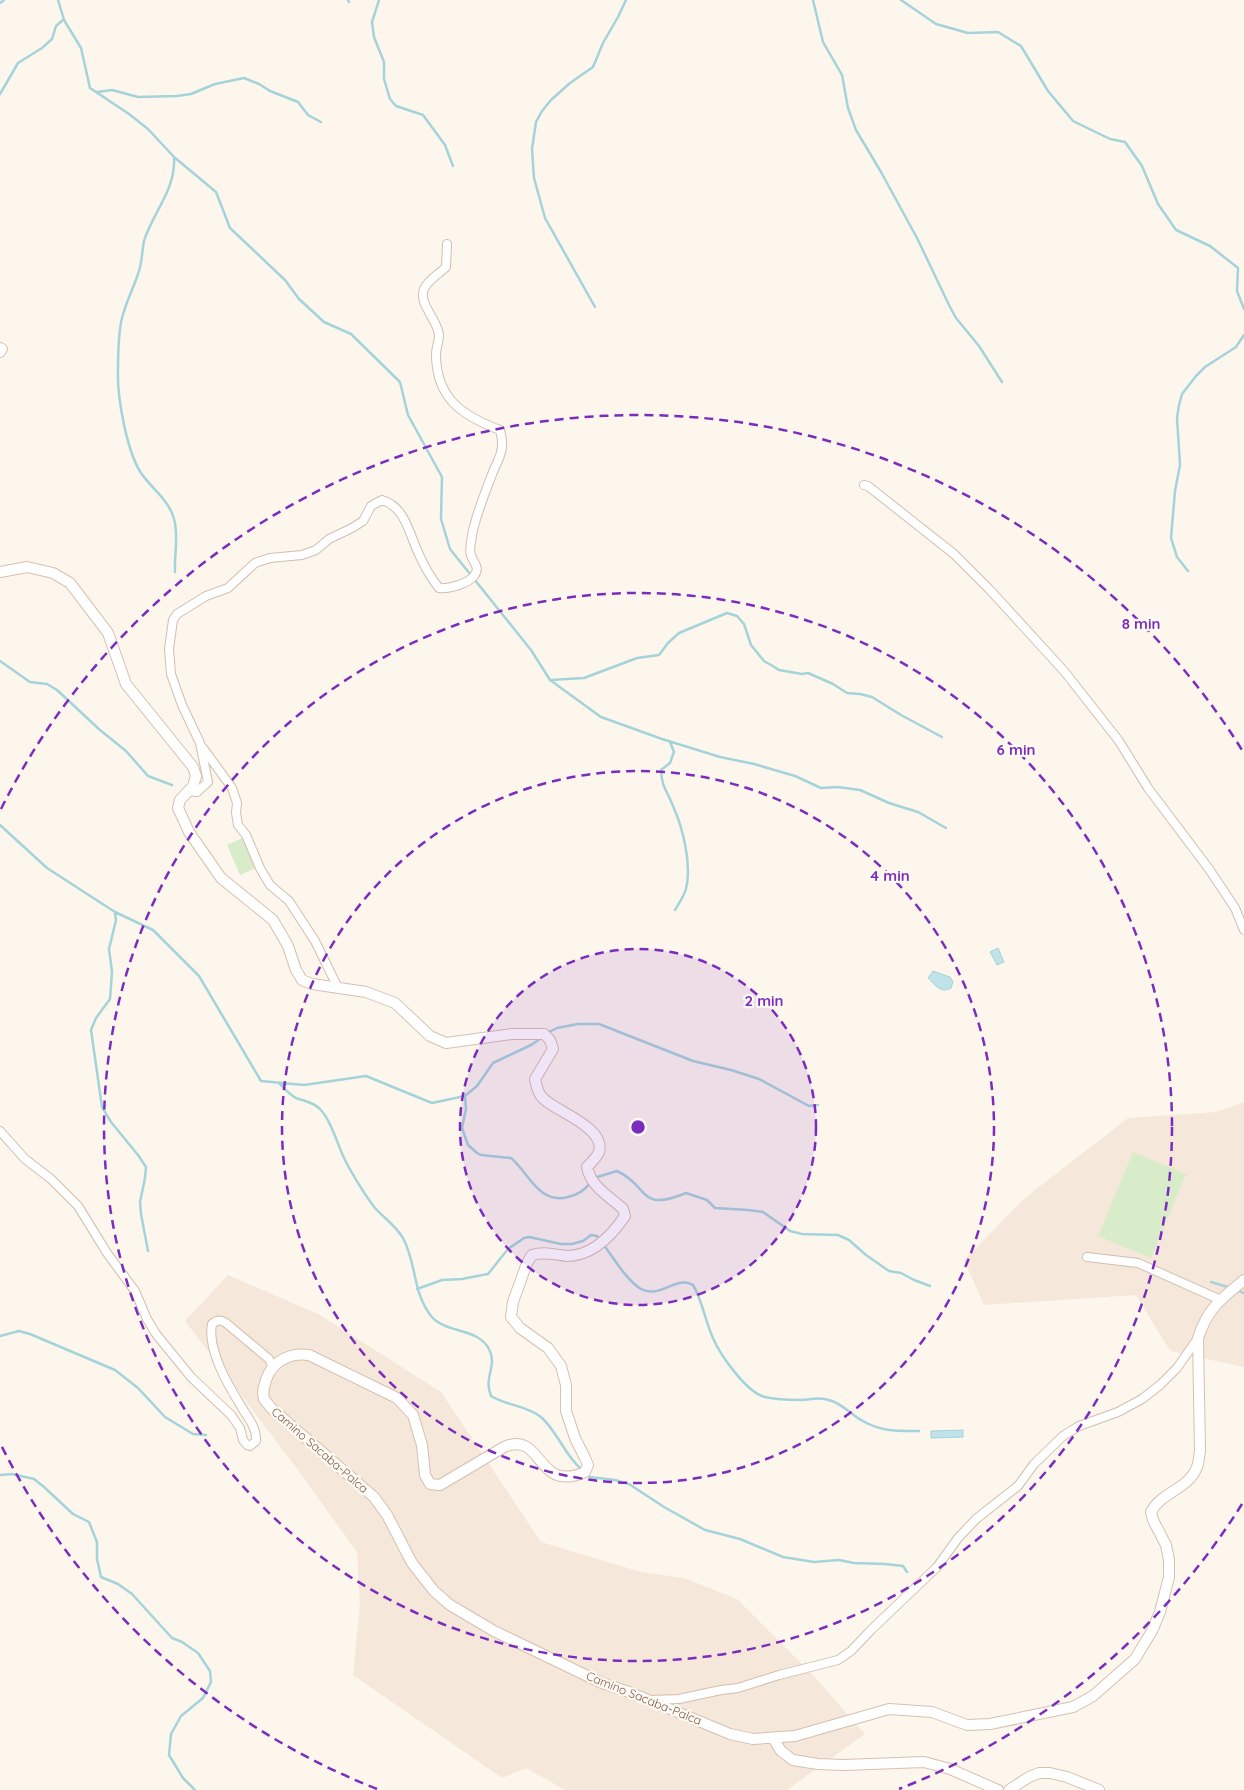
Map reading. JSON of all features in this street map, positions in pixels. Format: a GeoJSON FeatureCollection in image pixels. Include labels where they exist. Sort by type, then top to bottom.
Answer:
{"type":"FeatureCollection","features":[{"type":"Feature","properties":{"kind":"street"},"geometry":{"type":"LineString","coordinates":[[338,988],[315,941],[289,901],[270,885],[260,868],[246,835],[238,825],[237,803],[232,788],[200,743],[182,705],[171,674],[169,649],[173,620],[177,614],[189,605],[228,588],[255,563],[270,558],[302,555],[316,550],[329,539],[363,521],[371,506],[382,500],[391,502],[401,513],[426,569],[439,588],[448,589],[474,577],[477,565],[470,554],[472,533],[491,476],[502,454],[503,441],[500,430],[472,418],[447,398],[437,368],[436,352],[439,335],[436,322],[423,299],[424,290],[429,282],[446,267],[447,244]]}},
{"type":"Feature","properties":{"kind":"street"},"geometry":{"type":"LineString","coordinates":[[0,348],[2,350],[0,352]]}},
{"type":"Feature","properties":{"kind":"street"},"geometry":{"type":"LineString","coordinates":[[864,485],[868,486],[954,554],[990,590],[1064,671],[1119,741],[1148,788],[1208,869],[1235,908],[1244,930]]}},
{"type":"Feature","properties":{"kind":"street"},"geometry":{"type":"LineString","coordinates":[[0,572],[27,567],[53,574],[70,583],[108,633],[126,684],[193,767],[196,776],[193,786],[180,800],[178,808],[189,832],[221,878],[273,920],[288,946],[296,970],[302,980],[312,984],[366,992],[395,1003],[430,1036],[446,1043],[512,1034],[544,1034],[550,1040],[553,1049],[535,1079],[538,1093],[545,1101],[593,1131],[599,1142],[599,1152],[587,1168],[589,1177],[599,1189],[623,1208],[625,1216],[615,1231],[602,1242],[578,1254],[567,1256],[541,1252],[532,1255],[527,1263],[511,1312],[514,1321],[548,1348],[561,1366],[566,1385],[566,1411],[575,1438],[588,1465],[585,1472],[574,1477],[561,1476],[546,1470],[531,1449],[521,1443],[512,1443],[440,1485],[430,1484],[425,1475],[422,1445],[412,1415],[397,1398],[309,1355],[292,1355],[273,1366],[269,1359],[226,1322],[217,1320],[212,1324],[210,1332],[223,1375],[254,1428],[256,1441],[250,1446],[247,1445],[243,1440],[237,1422],[191,1377],[156,1334],[130,1283],[107,1253],[78,1206],[51,1179],[25,1159],[0,1132]]}},
{"type":"Feature","properties":{"kind":"street"},"geometry":{"type":"LineString","coordinates":[[187,791],[197,792],[208,782],[200,743]]}},
{"type":"Feature","properties":{"kind":"street"},"geometry":{"type":"LineString","coordinates":[[1087,1257],[1138,1263],[1221,1300]]}},
{"type":"Feature","properties":{"kind":"street","name":"Camino Sacaba-Palca"},"geometry":{"type":"LineString","coordinates":[[273,1366],[263,1388],[264,1399],[285,1421],[374,1497],[388,1515],[412,1563],[434,1591],[450,1605],[494,1631],[602,1682],[730,1734],[753,1739],[794,1736],[889,1710],[932,1712],[967,1725],[990,1724],[1073,1707],[1093,1696],[1135,1659],[1152,1631],[1160,1612],[1169,1577],[1166,1544],[1153,1520],[1152,1512],[1160,1501],[1187,1482],[1197,1468],[1200,1451],[1198,1338],[1203,1322],[1210,1311],[1244,1280]]}},
{"type":"Feature","properties":{"kind":"street"},"geometry":{"type":"LineString","coordinates":[[648,1700],[678,1699],[738,1688],[838,1660],[861,1642],[876,1625],[937,1567],[958,1538],[976,1519],[1018,1486],[1034,1464],[1063,1436],[1079,1426],[1118,1412],[1142,1399],[1160,1385],[1176,1368],[1198,1338]]}},
{"type":"Feature","properties":{"kind":"street"},"geometry":{"type":"LineString","coordinates":[[773,1738],[781,1751],[793,1760],[818,1764],[844,1765],[924,1762],[950,1769],[998,1790]]}},
{"type":"Feature","properties":{"kind":"street"},"geometry":{"type":"LineString","coordinates":[[1009,1790],[1029,1777],[1050,1773],[1067,1777],[1099,1790]]}},
{"type":"Feature","properties":{"kind":"shaded area"},"geometry":{"type":"Polygon","coordinates":[[[1244,1102],[1244,1367],[1170,1351],[1136,1295],[984,1305],[964,1260],[1026,1197],[1128,1118],[1216,1112],[1244,1102]]]}},
{"type":"Feature","properties":{"kind":"shaded area"},"geometry":{"type":"Polygon","coordinates":[[[228,1275],[320,1315],[441,1392],[541,1542],[641,1572],[684,1578],[737,1599],[813,1675],[865,1734],[787,1790],[565,1790],[526,1768],[502,1778],[353,1675],[360,1604],[357,1552],[298,1470],[185,1321],[228,1275]]]}},
{"type":"Feature","properties":{"kind":"green space"},"geometry":{"type":"Polygon","coordinates":[[[245,837],[258,867],[240,875],[227,845],[245,837]]]}},
{"type":"Feature","properties":{"kind":"green space"},"geometry":{"type":"Polygon","coordinates":[[[1133,1152],[1186,1174],[1151,1258],[1098,1236],[1133,1152]]]}},
{"type":"Feature","properties":{"kind":"water"},"geometry":{"type":"Polygon","coordinates":[[[998,948],[1004,962],[997,965],[990,952],[998,948]]]}},
{"type":"Feature","properties":{"kind":"water"},"geometry":{"type":"Polygon","coordinates":[[[933,971],[950,977],[953,982],[951,988],[944,990],[936,986],[928,978],[933,971]]]}},
{"type":"Feature","properties":{"kind":"water"},"geometry":{"type":"Polygon","coordinates":[[[963,1430],[963,1437],[931,1438],[931,1431],[963,1430]]]}},
{"type":"Feature","properties":{"kind":"waterway"},"geometry":{"type":"LineString","coordinates":[[0,3],[4,0]]}},
{"type":"Feature","properties":{"kind":"waterway"},"geometry":{"type":"LineString","coordinates":[[58,0],[64,20],[81,48],[90,88],[148,129],[174,157],[216,192],[230,228],[285,280],[299,299],[324,322],[351,334],[400,382],[408,415],[442,477],[441,519],[450,549],[531,650],[550,680],[601,717],[720,757],[754,764],[795,776],[821,788],[838,787],[860,790],[889,803],[918,812],[946,828]]}},
{"type":"Feature","properties":{"kind":"waterway"},"geometry":{"type":"LineString","coordinates":[[379,0],[372,22],[374,37],[384,62],[384,79],[390,99],[396,106],[423,115],[445,145],[453,166]]}},
{"type":"Feature","properties":{"kind":"waterway"},"geometry":{"type":"LineString","coordinates":[[595,307],[545,218],[534,178],[532,149],[536,122],[542,111],[570,83],[593,67],[603,43],[626,0]]}},
{"type":"Feature","properties":{"kind":"waterway"},"geometry":{"type":"LineString","coordinates":[[813,0],[823,42],[842,75],[848,108],[856,130],[917,238],[956,318],[979,346],[1002,382]]}},
{"type":"Feature","properties":{"kind":"waterway"},"geometry":{"type":"LineString","coordinates":[[901,0],[936,24],[968,33],[998,32],[1021,46],[1048,91],[1073,121],[1110,139],[1125,142],[1142,166],[1158,204],[1176,230],[1210,246],[1238,268],[1237,291],[1244,309]]}},
{"type":"Feature","properties":{"kind":"waterway"},"geometry":{"type":"LineString","coordinates":[[0,94],[18,63],[42,48],[52,39],[56,26],[63,20]]}},
{"type":"Feature","properties":{"kind":"waterway"},"geometry":{"type":"LineString","coordinates":[[97,92],[112,90],[138,97],[177,96],[191,94],[215,84],[244,78],[298,102],[308,115],[321,122]]}},
{"type":"Feature","properties":{"kind":"waterway"},"geometry":{"type":"LineString","coordinates":[[174,157],[174,169],[168,190],[144,241],[140,268],[122,318],[119,337],[118,382],[121,409],[131,452],[145,479],[172,512],[176,532],[175,572]]}},
{"type":"Feature","properties":{"kind":"waterway"},"geometry":{"type":"LineString","coordinates":[[1188,571],[1177,557],[1171,538],[1175,491],[1180,465],[1177,418],[1179,405],[1182,394],[1196,376],[1205,367],[1236,347],[1244,335]]}},
{"type":"Feature","properties":{"kind":"waterway"},"geometry":{"type":"LineString","coordinates":[[550,680],[584,678],[637,658],[659,655],[679,633],[727,613],[737,616],[744,624],[751,645],[764,661],[779,670],[802,674],[808,673],[833,684],[847,693],[872,697],[942,737]]}},
{"type":"Feature","properties":{"kind":"waterway"},"geometry":{"type":"LineString","coordinates":[[0,661],[30,682],[47,684],[57,690],[126,751],[148,776],[172,785]]}},
{"type":"Feature","properties":{"kind":"waterway"},"geometry":{"type":"LineString","coordinates":[[670,742],[674,752],[670,763],[661,770],[664,786],[680,825],[686,847],[688,869],[686,889],[675,910]]}},
{"type":"Feature","properties":{"kind":"waterway"},"geometry":{"type":"LineString","coordinates":[[0,825],[47,868],[115,912],[153,930],[199,976],[261,1081],[304,1085],[366,1076],[432,1103],[465,1096],[477,1086],[493,1063],[531,1045],[543,1037]]}},
{"type":"Feature","properties":{"kind":"waterway"},"geometry":{"type":"LineString","coordinates":[[115,913],[116,920],[109,949],[112,972],[110,999],[96,1018],[91,1030],[102,1107],[111,1122],[146,1167],[140,1202],[148,1251]]}},
{"type":"Feature","properties":{"kind":"waterway"},"geometry":{"type":"LineString","coordinates":[[547,1033],[557,1028],[578,1024],[599,1024],[693,1061],[759,1079],[809,1106],[818,1105]]}},
{"type":"Feature","properties":{"kind":"waterway"},"geometry":{"type":"LineString","coordinates":[[279,1083],[293,1096],[314,1105],[324,1114],[345,1160],[363,1191],[375,1208],[403,1238],[411,1258],[417,1287],[431,1316],[445,1326],[477,1337],[489,1349],[492,1361],[489,1383],[491,1396],[529,1410],[541,1417],[581,1469]]}},
{"type":"Feature","properties":{"kind":"waterway"},"geometry":{"type":"LineString","coordinates":[[465,1096],[466,1109],[462,1128],[468,1145],[477,1153],[511,1158],[535,1186],[549,1196],[558,1198],[578,1194],[590,1183]]}},
{"type":"Feature","properties":{"kind":"waterway"},"geometry":{"type":"LineString","coordinates":[[594,1178],[617,1171],[627,1177],[652,1199],[660,1200],[686,1193],[707,1200],[715,1208],[763,1212],[790,1231],[802,1234],[838,1235],[849,1240],[889,1271],[901,1273],[930,1286]]}},
{"type":"Feature","properties":{"kind":"waterway"},"geometry":{"type":"LineString","coordinates":[[417,1289],[442,1280],[462,1279],[488,1274],[508,1249],[524,1238],[529,1237],[561,1244],[583,1241],[591,1235],[597,1236],[600,1240]]}},
{"type":"Feature","properties":{"kind":"waterway"},"geometry":{"type":"LineString","coordinates":[[603,1244],[625,1275],[641,1289],[655,1291],[681,1283],[693,1285],[710,1332],[722,1354],[742,1381],[758,1394],[779,1399],[828,1400],[840,1405],[861,1420],[875,1427],[896,1431],[919,1431]]}},
{"type":"Feature","properties":{"kind":"waterway"},"geometry":{"type":"LineString","coordinates":[[1211,1282],[1231,1288]]}},
{"type":"Feature","properties":{"kind":"waterway"},"geometry":{"type":"LineString","coordinates":[[1236,1290],[1244,1293]]}},
{"type":"Feature","properties":{"kind":"waterway"},"geometry":{"type":"LineString","coordinates":[[0,1336],[19,1331],[30,1334],[115,1370],[138,1388],[165,1417],[193,1434],[206,1435]]}},
{"type":"Feature","properties":{"kind":"waterway"},"geometry":{"type":"LineString","coordinates":[[0,1475],[12,1474],[34,1479],[73,1514],[89,1522],[97,1542],[97,1559],[101,1577],[118,1584],[132,1594],[172,1638],[182,1642],[198,1653],[210,1671],[211,1682],[203,1698],[181,1716],[171,1734],[169,1755],[183,1778],[195,1790]]}},
{"type":"Feature","properties":{"kind":"waterway"},"geometry":{"type":"LineString","coordinates":[[587,1474],[590,1477],[629,1484],[664,1507],[705,1530],[740,1539],[783,1557],[814,1562],[839,1560],[854,1563],[903,1566],[907,1572]]}}]}
